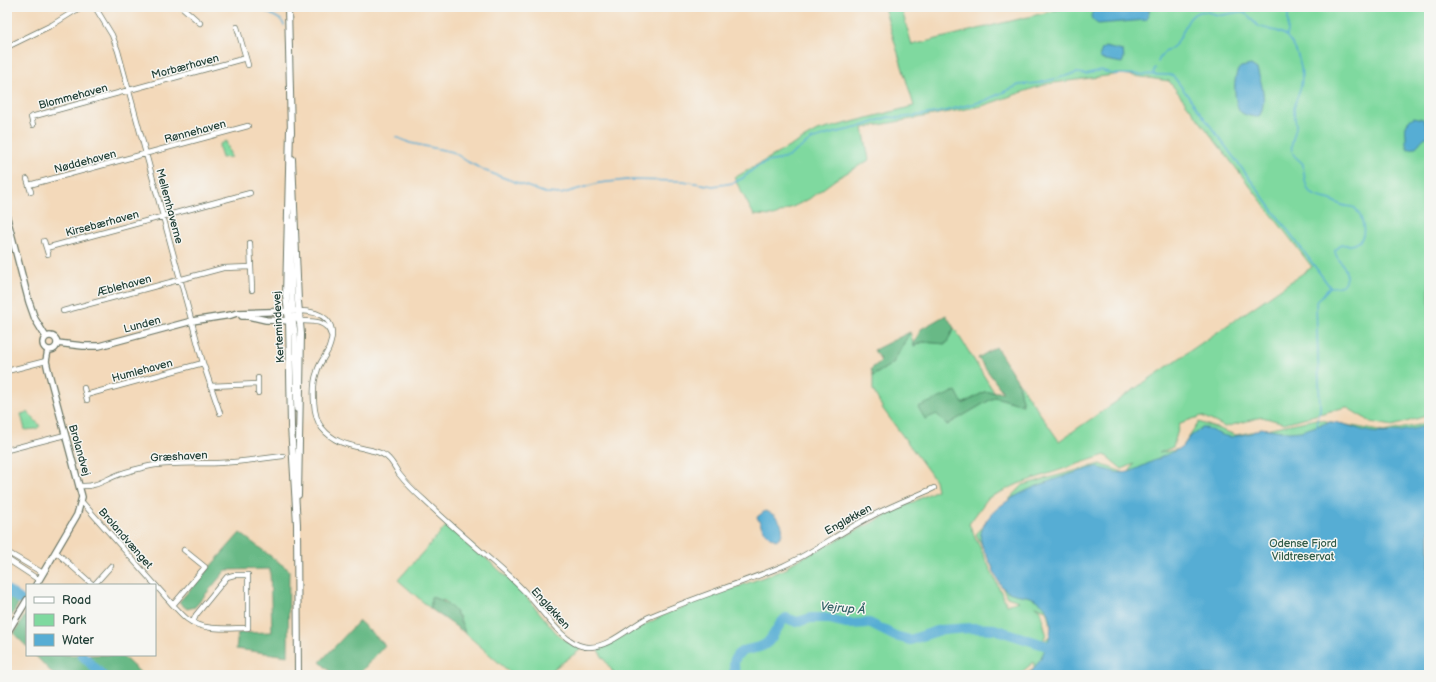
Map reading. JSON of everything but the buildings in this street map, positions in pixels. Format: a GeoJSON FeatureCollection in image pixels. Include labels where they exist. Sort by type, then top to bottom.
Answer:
{"type":"FeatureCollection","features":[{"type":"Feature","properties":{"kind":"main road","name":"Kertemindevej"},"geometry":{"type":"LineString","coordinates":[[288,7],[290,129],[288,203],[294,321],[291,426],[297,524]]}},
{"type":"Feature","properties":{"kind":"main road","name":"Kertemindevej"},"geometry":{"type":"LineString","coordinates":[[290,129],[296,227],[293,311],[294,321],[301,334],[297,524],[298,675]]}},
{"type":"Feature","properties":{"kind":"street"},"geometry":{"type":"LineString","coordinates":[[7,46],[52,25],[81,7]]}},
{"type":"Feature","properties":{"kind":"street","name":"Mellemhaverne"},"geometry":{"type":"LineString","coordinates":[[95,7],[112,35],[118,51],[203,363],[220,413]]}},
{"type":"Feature","properties":{"kind":"street"},"geometry":{"type":"LineString","coordinates":[[182,7],[200,22]]}},
{"type":"Feature","properties":{"kind":"street"},"geometry":{"type":"LineString","coordinates":[[237,27],[248,65]]}},
{"type":"Feature","properties":{"kind":"street","name":"Morbærhaven"},"geometry":{"type":"LineString","coordinates":[[129,90],[246,58]]}},
{"type":"Feature","properties":{"kind":"street","name":"Blommehaven"},"geometry":{"type":"LineString","coordinates":[[33,125],[31,117],[129,90]]}},
{"type":"Feature","properties":{"kind":"street","name":"Rønnehaven"},"geometry":{"type":"LineString","coordinates":[[146,154],[248,126]]}},
{"type":"Feature","properties":{"kind":"street","name":"Nøddehaven"},"geometry":{"type":"LineString","coordinates":[[29,185],[146,154]]}},
{"type":"Feature","properties":{"kind":"street"},"geometry":{"type":"LineString","coordinates":[[27,178],[31,192]]}},
{"type":"Feature","properties":{"kind":"street","name":"Kirsebærhaven"},"geometry":{"type":"LineString","coordinates":[[46,248],[250,193]]}},
{"type":"Feature","properties":{"kind":"street"},"geometry":{"type":"LineString","coordinates":[[7,218],[29,302],[35,319],[46,338]]}},
{"type":"Feature","properties":{"kind":"street"},"geometry":{"type":"LineString","coordinates":[[44,241],[48,254]]}},
{"type":"Feature","properties":{"kind":"street"},"geometry":{"type":"LineString","coordinates":[[250,243],[252,290]]}},
{"type":"Feature","properties":{"kind":"street","name":"Æblehaven"},"geometry":{"type":"LineString","coordinates":[[63,311],[73,311],[222,268],[251,266]]}},
{"type":"Feature","properties":{"kind":"street"},"geometry":{"type":"LineString","coordinates":[[293,311],[315,312],[325,317],[331,325],[332,340]]}},
{"type":"Feature","properties":{"kind":"street","name":"Lunden"},"geometry":{"type":"LineString","coordinates":[[57,343],[99,346],[192,321],[238,313],[293,311]]}},
{"type":"Feature","properties":{"kind":"street","name":"Lunden"},"geometry":{"type":"LineString","coordinates":[[231,315],[248,316],[266,320],[294,321]]}},
{"type":"Feature","properties":{"kind":"street"},"geometry":{"type":"LineString","coordinates":[[294,321],[315,321],[321,323],[330,332],[332,340]]}},
{"type":"Feature","properties":{"kind":"street"},"geometry":{"type":"LineString","coordinates":[[50,336],[53,337],[57,343],[56,347],[52,350],[48,350],[43,344],[46,338],[50,336]]}},
{"type":"Feature","properties":{"kind":"street","name":"Engløkken"},"geometry":{"type":"LineString","coordinates":[[332,340],[329,349],[317,369],[315,377],[314,405],[320,425],[330,437],[340,442],[383,454],[389,459],[399,474],[418,495],[526,592],[568,640],[590,648],[609,641],[641,621],[784,565],[870,517],[934,488]]}},
{"type":"Feature","properties":{"kind":"street","name":"Brolandvej"},"geometry":{"type":"LineString","coordinates":[[48,350],[46,361],[48,370],[80,486],[82,502]]}},
{"type":"Feature","properties":{"kind":"street"},"geometry":{"type":"LineString","coordinates":[[7,371],[46,361]]}},
{"type":"Feature","properties":{"kind":"street","name":"Humlehaven"},"geometry":{"type":"LineString","coordinates":[[84,388],[87,397],[203,363]]}},
{"type":"Feature","properties":{"kind":"street"},"geometry":{"type":"LineString","coordinates":[[258,378],[258,393]]}},
{"type":"Feature","properties":{"kind":"street"},"geometry":{"type":"LineString","coordinates":[[210,386],[258,384]]}},
{"type":"Feature","properties":{"kind":"street"},"geometry":{"type":"LineString","coordinates":[[7,450],[65,435]]}},
{"type":"Feature","properties":{"kind":"street","name":"Græshaven"},"geometry":{"type":"LineString","coordinates":[[80,486],[89,487],[125,472],[151,466],[227,463],[283,456]]}},
{"type":"Feature","properties":{"kind":"street"},"geometry":{"type":"LineString","coordinates":[[7,559],[38,583],[77,515],[82,502]]}},
{"type":"Feature","properties":{"kind":"street","name":"Brolandvænget"},"geometry":{"type":"LineString","coordinates":[[82,502],[154,584]]}},
{"type":"Feature","properties":{"kind":"street"},"geometry":{"type":"LineString","coordinates":[[173,605],[204,567],[184,550]]}},
{"type":"Feature","properties":{"kind":"street"},"geometry":{"type":"LineString","coordinates":[[7,552],[43,573]]}},
{"type":"Feature","properties":{"kind":"street"},"geometry":{"type":"LineString","coordinates":[[56,552],[93,584]]}},
{"type":"Feature","properties":{"kind":"street"},"geometry":{"type":"LineString","coordinates":[[95,584],[111,566]]}},
{"type":"Feature","properties":{"kind":"street","name":"Brolandvænget"},"geometry":{"type":"LineString","coordinates":[[156,586],[186,618],[193,622],[200,626],[211,628],[248,628],[248,575],[234,575],[227,577],[196,615],[193,622]]}},
{"type":"Feature","properties":{"kind":"street"},"geometry":{"type":"LineString","coordinates":[[7,633],[26,602]]}},
{"type":"Feature","properties":{"kind":"green space"},"geometry":{"type":"Polygon","coordinates":[[[884,7],[901,7],[912,45],[1069,7],[1429,7],[1429,415],[1393,426],[1371,422],[1346,407],[1284,423],[1262,417],[1225,427],[1202,416],[1180,423],[1173,447],[1159,453],[1181,449],[1199,422],[1236,435],[1316,419],[1384,432],[1429,423],[1429,675],[1024,675],[1034,669],[1034,662],[1018,675],[966,675],[958,672],[948,675],[615,675],[597,649],[670,612],[788,568],[788,565],[937,490],[935,480],[883,409],[873,390],[873,376],[893,363],[910,332],[914,346],[923,342],[946,344],[954,328],[994,392],[984,392],[962,404],[956,391],[937,414],[947,425],[995,397],[1023,405],[1017,380],[1059,441],[1312,267],[1169,81],[1121,74],[1046,84],[982,106],[863,128],[869,160],[836,179],[809,199],[774,216],[754,215],[734,178],[817,131],[914,106],[884,7]],[[1105,455],[1018,484],[988,498],[969,524],[1007,605],[1019,601],[1007,597],[976,534],[1023,485],[1100,464],[1128,474],[1134,464],[1122,469],[1105,455]],[[1035,606],[1040,610],[1046,633],[1043,642],[1053,633],[1046,610],[1035,606]]]}},
{"type":"Feature","properties":{"kind":"green space"},"geometry":{"type":"Polygon","coordinates":[[[226,141],[231,157],[222,158],[219,147],[220,144],[226,141]]]}},
{"type":"Feature","properties":{"kind":"green space"},"geometry":{"type":"Polygon","coordinates":[[[946,315],[954,328],[946,344],[923,342],[913,346],[921,329],[946,315]]]}},
{"type":"Feature","properties":{"kind":"green space"},"geometry":{"type":"Polygon","coordinates":[[[910,332],[893,363],[873,376],[871,369],[881,361],[874,350],[910,332]]]}},
{"type":"Feature","properties":{"kind":"green space"},"geometry":{"type":"Polygon","coordinates":[[[996,347],[1017,380],[1023,405],[995,397],[947,425],[937,414],[925,419],[918,407],[956,391],[963,404],[984,392],[1003,392],[978,358],[996,347]]]}},
{"type":"Feature","properties":{"kind":"green space"},"geometry":{"type":"Polygon","coordinates":[[[28,412],[40,426],[36,429],[25,430],[21,414],[28,412]]]}},
{"type":"Feature","properties":{"kind":"green space"},"geometry":{"type":"Polygon","coordinates":[[[448,524],[519,588],[559,636],[572,645],[583,648],[545,675],[513,675],[465,633],[459,616],[445,601],[431,597],[431,609],[398,580],[448,524]]]}},
{"type":"Feature","properties":{"kind":"green space"},"geometry":{"type":"Polygon","coordinates":[[[240,533],[289,570],[288,656],[236,649],[238,633],[272,632],[270,569],[226,570],[195,607],[187,609],[179,602],[240,533]]]}},
{"type":"Feature","properties":{"kind":"green space"},"geometry":{"type":"Polygon","coordinates":[[[7,589],[22,598],[7,623],[7,589]]]}},
{"type":"Feature","properties":{"kind":"green space"},"geometry":{"type":"Polygon","coordinates":[[[431,597],[445,603],[454,610],[465,633],[431,609],[431,597]]]}},
{"type":"Feature","properties":{"kind":"green space"},"geometry":{"type":"Polygon","coordinates":[[[26,614],[26,646],[14,634],[26,614]]]}},
{"type":"Feature","properties":{"kind":"green space"},"geometry":{"type":"Polygon","coordinates":[[[359,621],[385,645],[358,675],[334,675],[320,662],[359,621]]]}},
{"type":"Feature","properties":{"kind":"green space"},"geometry":{"type":"Polygon","coordinates":[[[36,656],[122,656],[143,675],[54,675],[36,656]]]}},
{"type":"Feature","properties":{"kind":"water"},"geometry":{"type":"Polygon","coordinates":[[[1097,7],[1150,7],[1148,18],[1146,20],[1098,24],[1091,18],[1097,7]]]}},
{"type":"Feature","properties":{"kind":"water"},"geometry":{"type":"Polygon","coordinates":[[[1105,47],[1123,51],[1124,58],[1122,63],[1101,59],[1099,57],[1102,49],[1105,47]]]}},
{"type":"Feature","properties":{"kind":"water"},"geometry":{"type":"Polygon","coordinates":[[[1251,65],[1257,69],[1263,92],[1262,109],[1260,115],[1256,117],[1240,112],[1237,106],[1235,94],[1235,80],[1238,70],[1241,67],[1251,65]]]}},
{"type":"Feature","properties":{"kind":"water"},"geometry":{"type":"Polygon","coordinates":[[[1414,117],[1423,119],[1428,130],[1428,136],[1417,146],[1408,149],[1406,146],[1406,127],[1407,123],[1414,117]]]}},
{"type":"Feature","properties":{"kind":"water","name":"Odense Fjord Vildtreservat"},"geometry":{"type":"Polygon","coordinates":[[[1329,422],[1340,423],[1377,433],[1400,431],[1429,425],[1429,675],[1029,675],[1046,647],[1050,636],[1051,625],[1049,615],[1044,606],[1035,599],[1015,594],[1004,589],[983,548],[981,533],[987,520],[997,508],[1012,498],[1047,482],[1095,467],[1122,473],[1132,471],[1181,448],[1191,436],[1202,428],[1231,437],[1251,433],[1261,428],[1289,432],[1301,431],[1329,422]]]}},
{"type":"Feature","properties":{"kind":"water"},"geometry":{"type":"Polygon","coordinates":[[[765,511],[774,515],[781,523],[782,532],[780,537],[776,540],[772,539],[767,534],[757,517],[765,511]]]}},
{"type":"Feature","properties":{"kind":"waterway"},"geometry":{"type":"LineString","coordinates":[[258,7],[281,20],[284,25]]}},
{"type":"Feature","properties":{"kind":"waterway"},"geometry":{"type":"LineString","coordinates":[[1287,36],[1288,7]]}},
{"type":"Feature","properties":{"kind":"waterway"},"geometry":{"type":"LineString","coordinates":[[1158,62],[1162,55],[1176,44],[1188,20],[1199,12],[1219,15],[1226,15],[1236,12],[1243,13],[1249,16],[1257,25],[1284,34],[1291,42],[1297,54],[1302,73],[1301,86],[1294,109],[1296,127],[1292,145],[1293,153],[1295,157],[1303,164],[1304,178],[1310,192],[1338,204],[1355,208],[1360,216],[1363,227],[1360,241],[1352,245],[1342,245],[1337,247],[1335,250],[1337,257],[1345,269],[1346,276],[1342,285],[1338,287],[1330,287]]}},
{"type":"Feature","properties":{"kind":"waterway"},"geometry":{"type":"LineString","coordinates":[[1153,74],[1155,68]]}},
{"type":"Feature","properties":{"kind":"waterway"},"geometry":{"type":"LineString","coordinates":[[396,137],[410,143],[453,152],[468,162],[488,172],[545,193],[561,194],[599,183],[627,180],[683,181],[713,186],[733,183],[743,178],[756,167],[767,162],[788,157],[811,140],[860,127],[888,117],[900,118],[941,112],[984,101],[1019,85],[1039,83],[1077,73],[1086,74],[1101,70],[1112,74],[1170,75],[1174,77],[1330,287],[1318,300],[1316,306],[1320,409],[1317,425]]}},
{"type":"Feature","properties":{"kind":"waterway","name":"Vejrup Å"},"geometry":{"type":"LineString","coordinates":[[7,590],[21,600]]}},
{"type":"Feature","properties":{"kind":"waterway","name":"Vejrup Å"},"geometry":{"type":"LineString","coordinates":[[736,675],[734,670],[736,657],[743,651],[763,646],[767,643],[786,618],[797,622],[811,618],[825,618],[850,624],[869,623],[895,636],[910,640],[940,630],[972,628],[994,629],[1047,646]]}},
{"type":"Feature","properties":{"kind":"waterway","name":"Vejrup Å"},"geometry":{"type":"LineString","coordinates":[[83,656],[102,675]]}}]}
